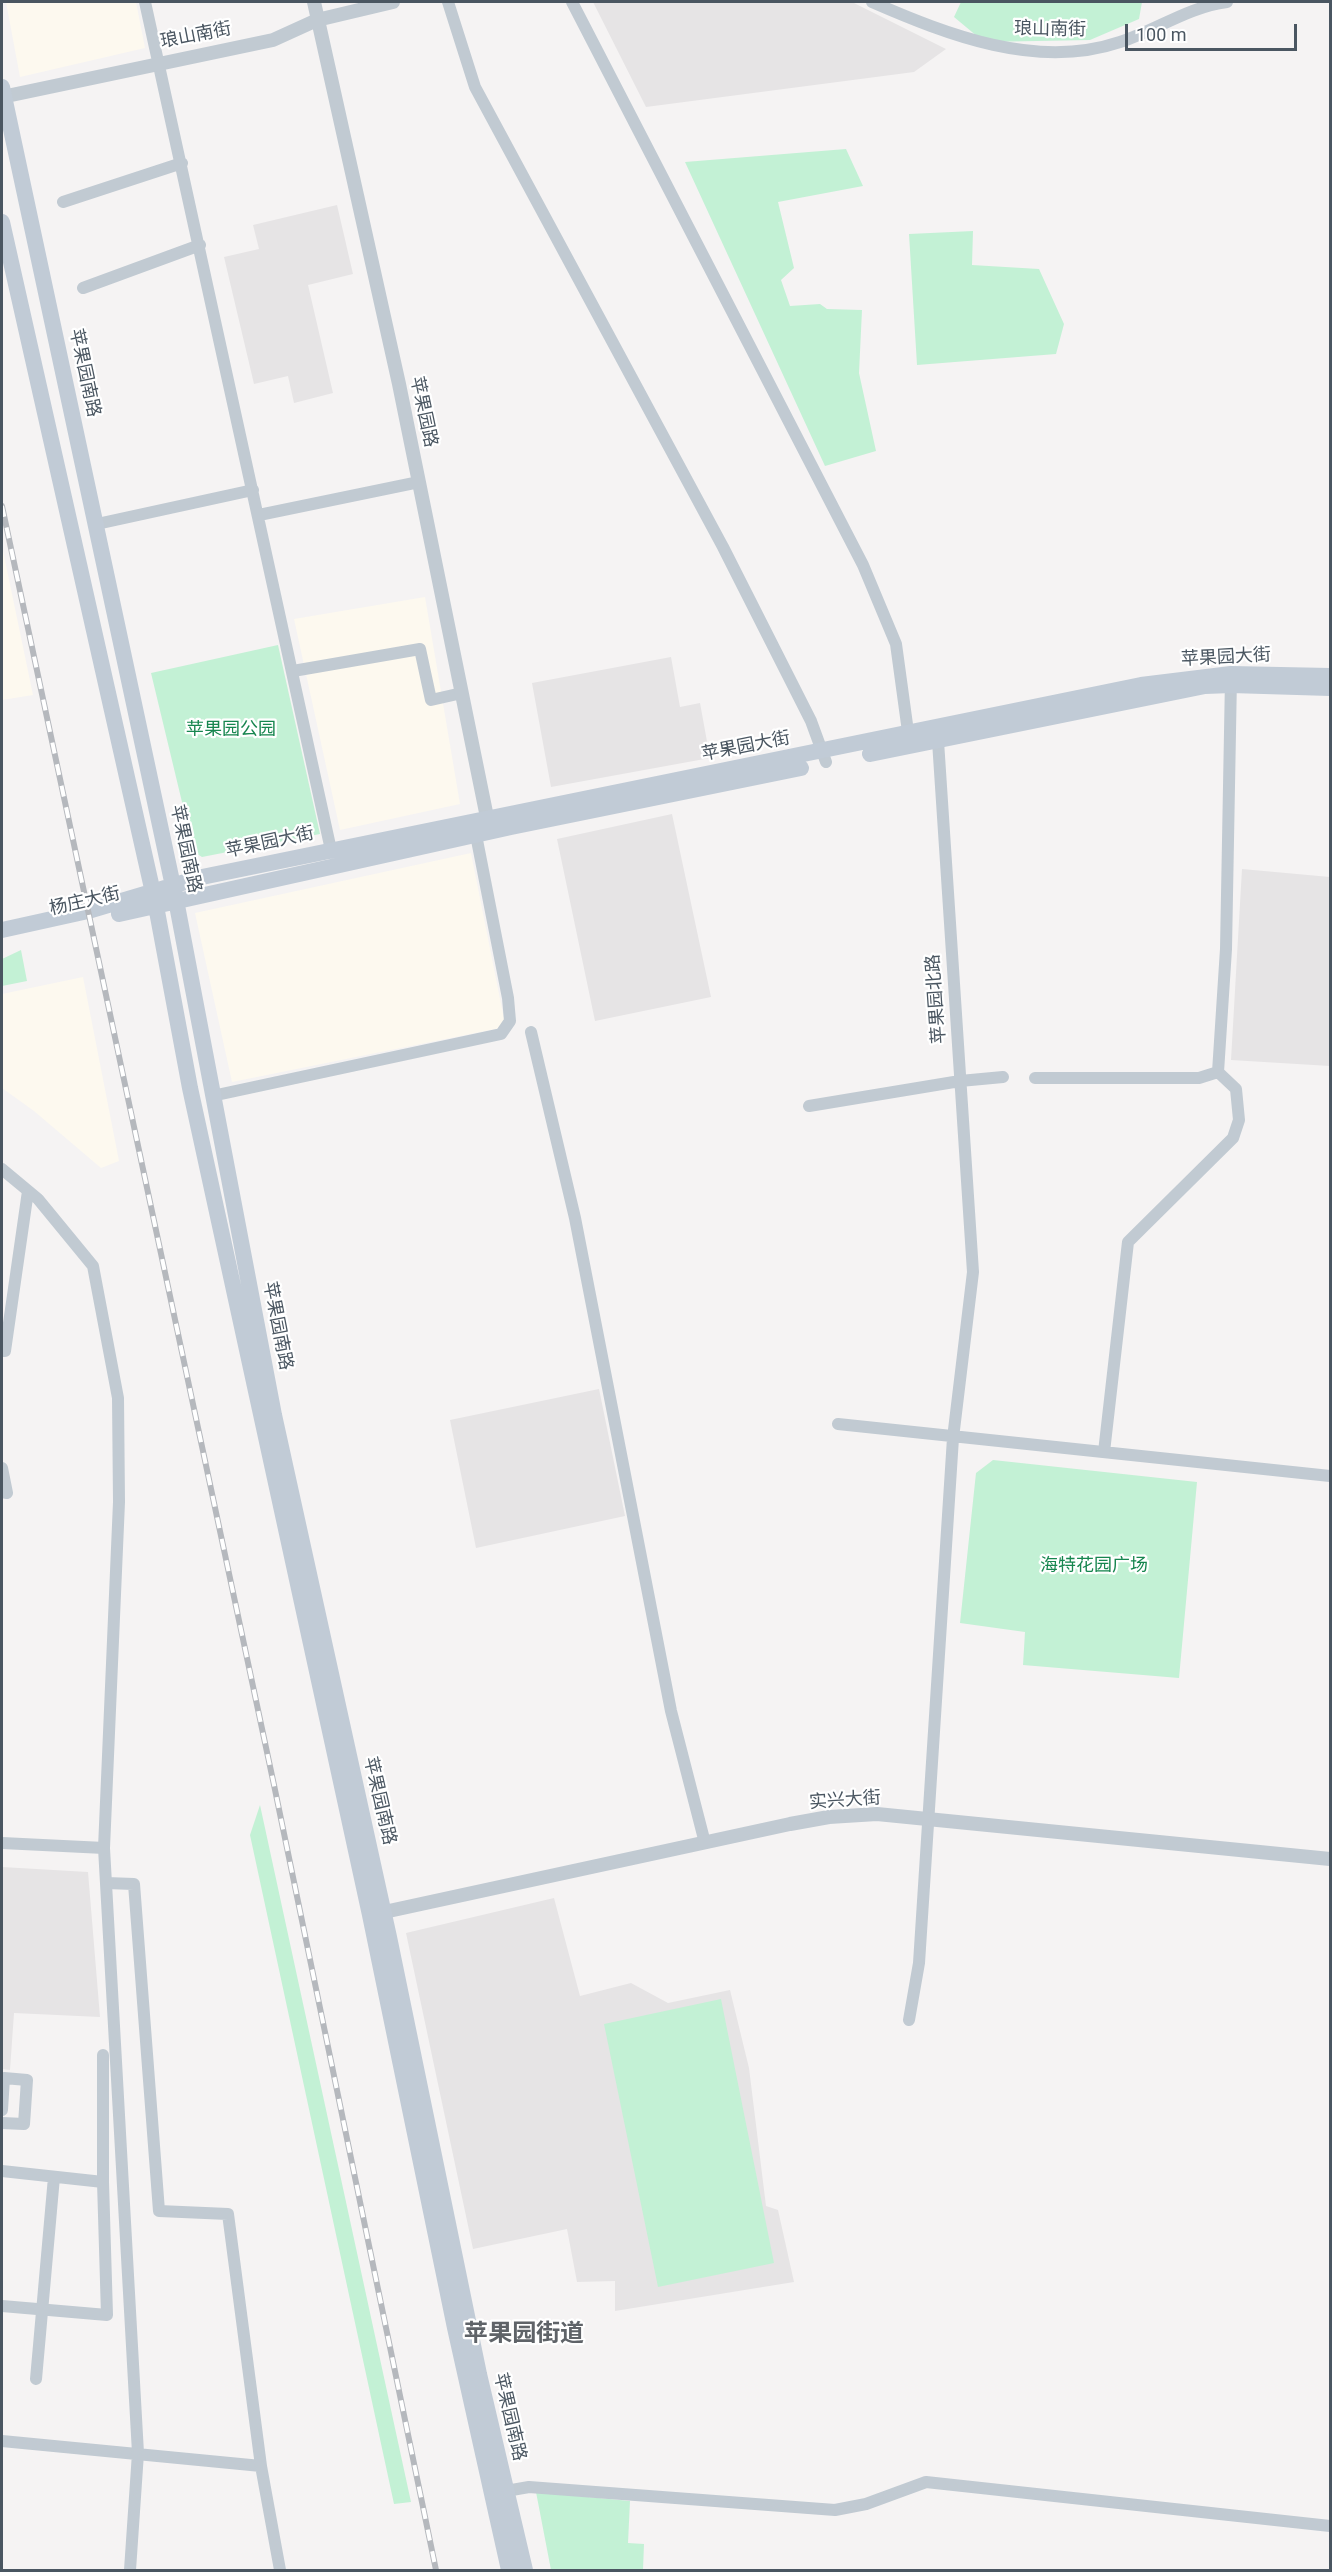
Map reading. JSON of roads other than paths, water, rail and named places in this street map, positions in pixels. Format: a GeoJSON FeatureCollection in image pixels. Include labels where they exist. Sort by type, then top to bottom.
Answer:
{"type":"FeatureCollection","features":[{"type":"Feature","properties":{"kind":"main road","name":"苹果园南路"},"geometry":{"type":"LineString","coordinates":[[2,93],[97,524],[175,894],[274,1415],[377,1913],[457,2338],[509,2571]]}},
{"type":"Feature","properties":{"kind":"main road","name":"苹果园南路"},"geometry":{"type":"LineString","coordinates":[[2,222],[155,900],[192,1100],[525,2571]]}},
{"type":"Feature","properties":{"kind":"main road","name":"苹果园大街"},"geometry":{"type":"LineString","coordinates":[[175,894],[910,740],[1141,685],[1330,676]]}},
{"type":"Feature","properties":{"kind":"main road","name":"苹果园大街"},"geometry":{"type":"LineString","coordinates":[[910,740],[938,741],[1231,679],[1330,688]]}},
{"type":"Feature","properties":{"kind":"main road","name":"苹果园大街"},"geometry":{"type":"LineString","coordinates":[[175,894],[202,877],[331,850],[484,829]]}},
{"type":"Feature","properties":{"kind":"main road","name":"杨庄大街"},"geometry":{"type":"LineString","coordinates":[[2,941],[175,894]]}},
{"type":"Feature","properties":{"kind":"main road","name":"杨庄大街"},"geometry":{"type":"LineString","coordinates":[[2,930],[88,911],[155,900]]}},
{"type":"Feature","properties":{"kind":"street"},"geometry":{"type":"LineString","coordinates":[[145,2],[156,62],[182,163],[331,850]]}},
{"type":"Feature","properties":{"kind":"street","name":"苹果园路"},"geometry":{"type":"LineString","coordinates":[[314,2],[419,482],[462,693],[484,829]]}},
{"type":"Feature","properties":{"kind":"street","name":"琅山南街"},"geometry":{"type":"LineString","coordinates":[[2,93],[273,40],[317,20],[393,2]]}},
{"type":"Feature","properties":{"kind":"street"},"geometry":{"type":"LineString","coordinates":[[448,2],[475,87],[723,547],[811,721],[824,757]]}},
{"type":"Feature","properties":{"kind":"street"},"geometry":{"type":"LineString","coordinates":[[572,2],[863,565],[896,644],[910,740]]}},
{"type":"Feature","properties":{"kind":"street","name":"琅山南街"},"geometry":{"type":"LineString","coordinates":[[872,2],[924,25],[977,41],[1008,48],[1076,52],[1086,52],[1122,41],[1178,15],[1227,2]]}},
{"type":"Feature","properties":{"kind":"street"},"geometry":{"type":"LineString","coordinates":[[63,202],[182,163]]}},
{"type":"Feature","properties":{"kind":"street"},"geometry":{"type":"LineString","coordinates":[[83,288],[200,245]]}},
{"type":"Feature","properties":{"kind":"street"},"geometry":{"type":"LineString","coordinates":[[259,515],[419,482]]}},
{"type":"Feature","properties":{"kind":"street"},"geometry":{"type":"LineString","coordinates":[[97,524],[253,490]]}},
{"type":"Feature","properties":{"kind":"street"},"geometry":{"type":"LineString","coordinates":[[293,672],[420,649],[431,700],[462,693]]}},
{"type":"Feature","properties":{"kind":"street"},"geometry":{"type":"LineString","coordinates":[[1218,1072],[1226,949],[1231,679]]}},
{"type":"Feature","properties":{"kind":"street","name":"苹果园北路"},"geometry":{"type":"LineString","coordinates":[[909,2020],[919,1963],[953,1437],[971,1297],[973,1255],[938,741]]}},
{"type":"Feature","properties":{"kind":"street"},"geometry":{"type":"LineString","coordinates":[[212,1096],[501,1034],[510,1021],[484,829]]}},
{"type":"Feature","properties":{"kind":"street"},"geometry":{"type":"LineString","coordinates":[[531,1032],[577,1230],[671,1711],[705,1843]]}},
{"type":"Feature","properties":{"kind":"street"},"geometry":{"type":"LineString","coordinates":[[1035,1078],[1199,1078],[1218,1072]]}},
{"type":"Feature","properties":{"kind":"street"},"geometry":{"type":"LineString","coordinates":[[1104,1452],[1128,1242],[1233,1138],[1239,1120],[1236,1089],[1218,1072]]}},
{"type":"Feature","properties":{"kind":"street"},"geometry":{"type":"LineString","coordinates":[[809,1106],[960,1081],[1003,1077]]}},
{"type":"Feature","properties":{"kind":"street"},"geometry":{"type":"LineString","coordinates":[[2,1169],[28,1191],[93,1266],[118,1398],[119,1502],[104,1848],[138,2453],[130,2571]]}},
{"type":"Feature","properties":{"kind":"street"},"geometry":{"type":"LineString","coordinates":[[2,1351],[5,1351],[28,1191]]}},
{"type":"Feature","properties":{"kind":"street"},"geometry":{"type":"LineString","coordinates":[[838,1424],[1330,1476]]}},
{"type":"Feature","properties":{"kind":"street"},"geometry":{"type":"LineString","coordinates":[[2,1468],[7,1492],[2,1492]]}},
{"type":"Feature","properties":{"kind":"street","name":"实兴大街"},"geometry":{"type":"LineString","coordinates":[[377,1913],[829,1817],[877,1814],[1330,1859]]}},
{"type":"Feature","properties":{"kind":"street"},"geometry":{"type":"LineString","coordinates":[[2,1844],[104,1848]]}},
{"type":"Feature","properties":{"kind":"street"},"geometry":{"type":"LineString","coordinates":[[106,1883],[134,1884],[159,2211],[228,2214],[261,2466],[280,2571]]}},
{"type":"Feature","properties":{"kind":"street"},"geometry":{"type":"LineString","coordinates":[[2,2306],[107,2314],[103,2182],[103,2055]]}},
{"type":"Feature","properties":{"kind":"street"},"geometry":{"type":"LineString","coordinates":[[2,2110],[4,2078],[27,2080],[24,2124],[2,2123]]}},
{"type":"Feature","properties":{"kind":"street"},"geometry":{"type":"LineString","coordinates":[[2,2171],[103,2182]]}},
{"type":"Feature","properties":{"kind":"street"},"geometry":{"type":"LineString","coordinates":[[36,2379],[44,2310],[54,2176]]}},
{"type":"Feature","properties":{"kind":"street"},"geometry":{"type":"LineString","coordinates":[[2,2441],[261,2466]]}},
{"type":"Feature","properties":{"kind":"street"},"geometry":{"type":"LineString","coordinates":[[506,2491],[529,2487],[835,2510],[866,2504],[926,2482],[1330,2526]]}},
{"type":"Feature","properties":{"kind":"railway"},"geometry":{"type":"LineString","coordinates":[[2,506],[274,1785],[436,2570]]}},
{"type":"Feature","properties":{"kind":"district","name":"苹果园街道"},"geometry":{"type":"Point","coordinates":[524,2335]}},
{"type":"Feature","properties":{"kind":"park label","name":"苹果园公园"},"geometry":{"type":"Point","coordinates":[231,730]}},
{"type":"Feature","properties":{"kind":"park label","name":"海特花园广场"},"geometry":{"type":"Point","coordinates":[1094,1566]}}]}
